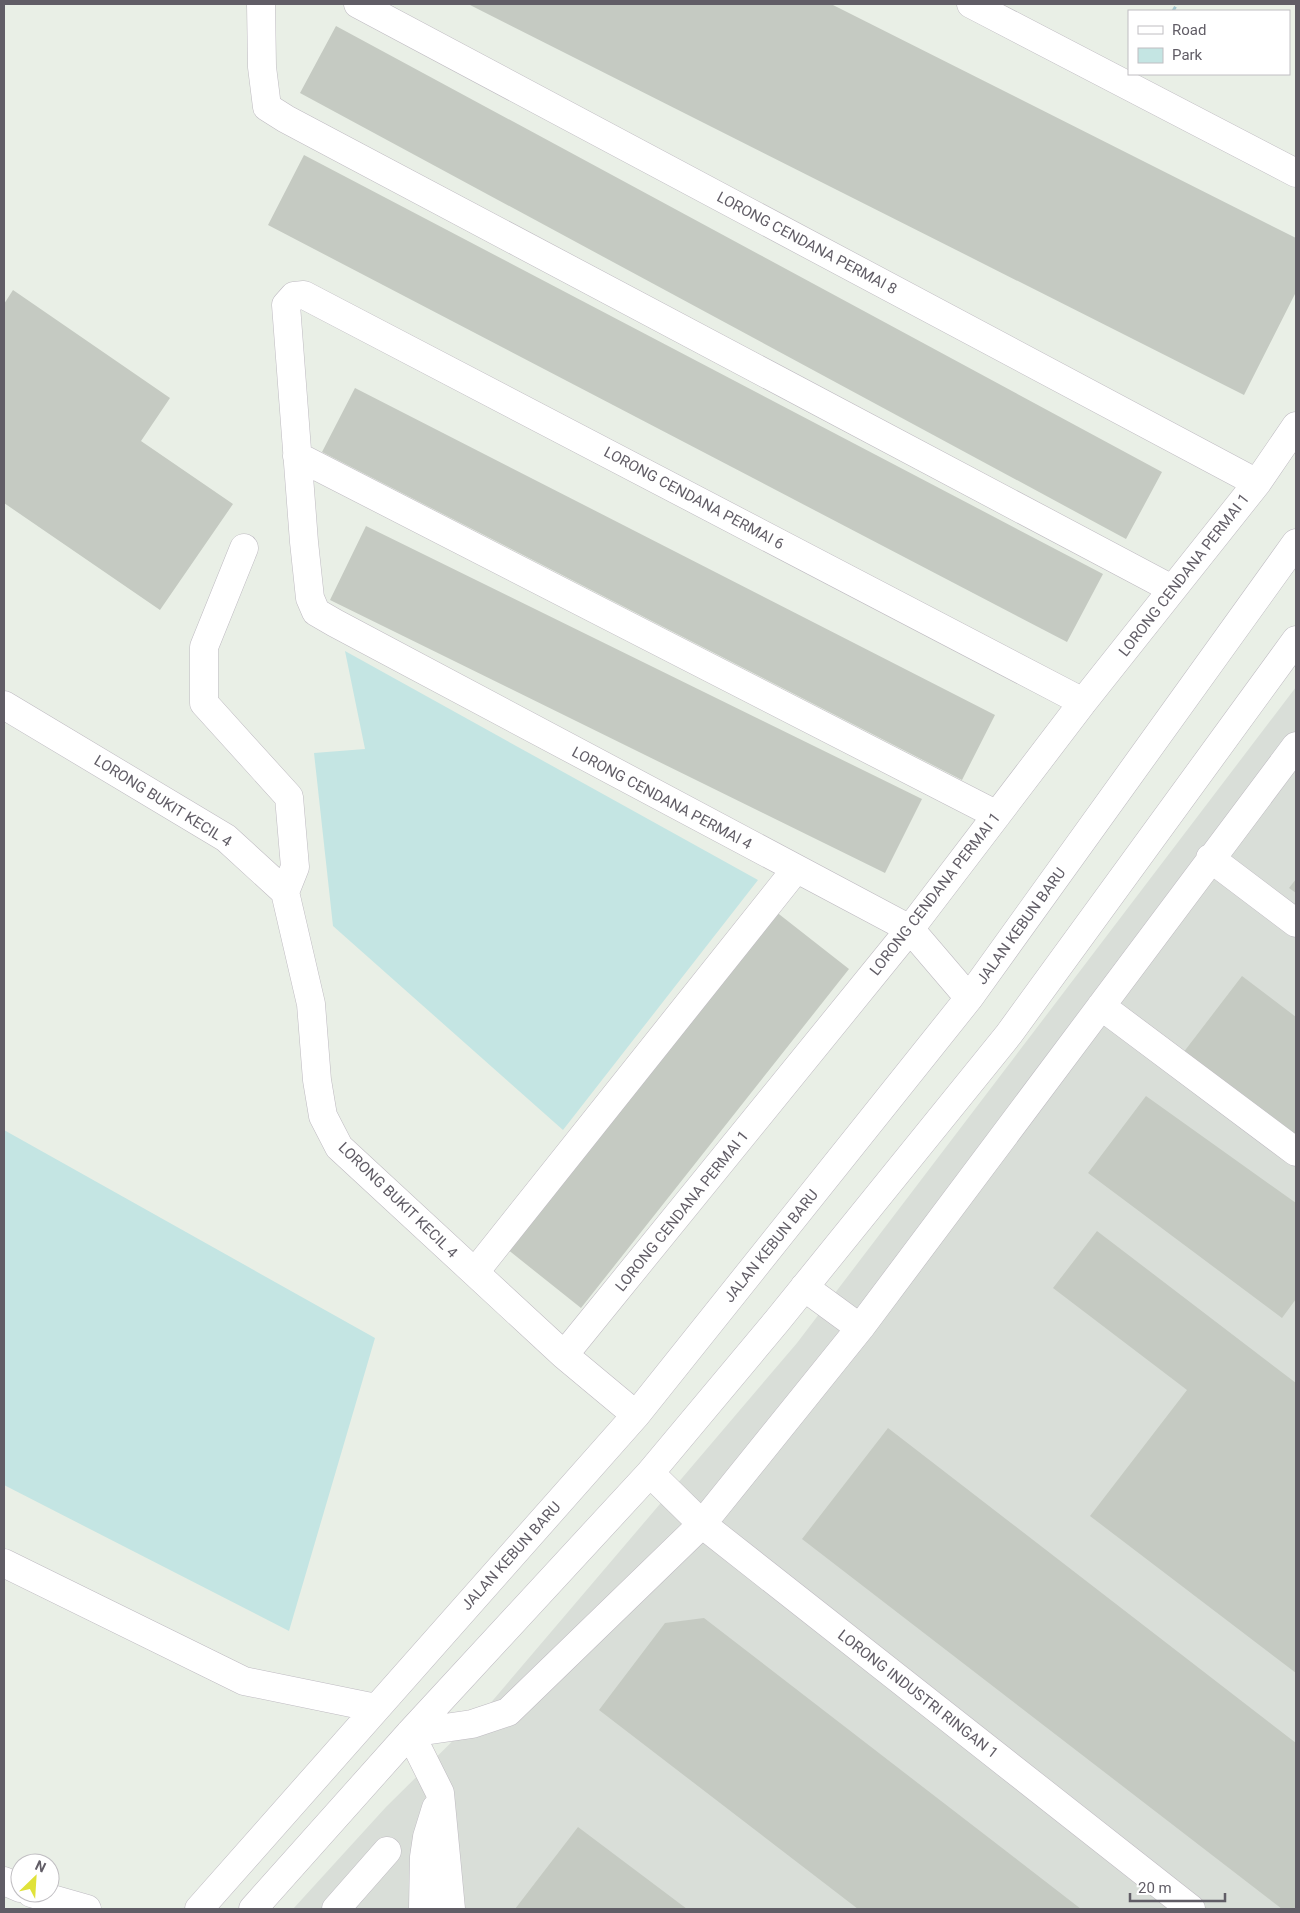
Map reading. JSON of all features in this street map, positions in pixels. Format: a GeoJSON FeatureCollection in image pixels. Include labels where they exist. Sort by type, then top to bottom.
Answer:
{"type":"FeatureCollection","features":[{"type":"Feature","properties":{"kind":"street"},"geometry":{"type":"LineString","coordinates":[[261,4],[262,67],[267,107],[286,119],[1172,589]]}},
{"type":"Feature","properties":{"kind":"street","name":"LORONG CENDANA PERMAI 8"},"geometry":{"type":"LineString","coordinates":[[358,4],[1257,483]]}},
{"type":"Feature","properties":{"kind":"street"},"geometry":{"type":"LineString","coordinates":[[971,4],[1296,173]]}},
{"type":"Feature","properties":{"kind":"street","name":"LORONG CENDANA PERMAI 4"},"geometry":{"type":"LineString","coordinates":[[304,295],[294,296],[286,305],[310,598],[316,612],[910,929],[969,998]]}},
{"type":"Feature","properties":{"kind":"street","name":"LORONG CENDANA PERMAI 6"},"geometry":{"type":"LineString","coordinates":[[304,295],[1084,702]]}},
{"type":"Feature","properties":{"kind":"street","name":"LORONG CENDANA PERMAI 1"},"geometry":{"type":"LineString","coordinates":[[564,1356],[910,929],[1084,702],[1257,483],[1296,426]]}},
{"type":"Feature","properties":{"kind":"street"},"geometry":{"type":"LineString","coordinates":[[297,456],[997,815]]}},
{"type":"Feature","properties":{"kind":"street","name":"JALAN KEBUN BARU"},"geometry":{"type":"LineString","coordinates":[[198,1909],[636,1415],[969,998],[1296,543]]}},
{"type":"Feature","properties":{"kind":"street"},"geometry":{"type":"LineString","coordinates":[[244,548],[204,647],[204,703],[290,797],[295,867],[285,892]]}},
{"type":"Feature","properties":{"kind":"street"},"geometry":{"type":"LineString","coordinates":[[253,1909],[410,1733],[650,1473],[804,1287],[1009,1034],[1296,640]]}},
{"type":"Feature","properties":{"kind":"street","name":"LORONG BUKIT KECIL 4"},"geometry":{"type":"LineString","coordinates":[[4,705],[226,838],[285,892],[312,1004],[317,1080],[323,1116],[339,1147],[564,1356],[636,1415]]}},
{"type":"Feature","properties":{"kind":"street"},"geometry":{"type":"LineString","coordinates":[[410,1733],[472,1724],[508,1712],[702,1524],[860,1328],[1210,858],[1296,746]]}},
{"type":"Feature","properties":{"kind":"street"},"geometry":{"type":"LineString","coordinates":[[1210,858],[1296,923]]}},
{"type":"Feature","properties":{"kind":"street"},"geometry":{"type":"LineString","coordinates":[[475,1272],[796,869]]}},
{"type":"Feature","properties":{"kind":"street"},"geometry":{"type":"LineString","coordinates":[[1101,1006],[1296,1152]]}},
{"type":"Feature","properties":{"kind":"street"},"geometry":{"type":"LineString","coordinates":[[804,1287],[860,1328]]}},
{"type":"Feature","properties":{"kind":"street","name":"LORONG INDUSTRI RINGAN 1"},"geometry":{"type":"LineString","coordinates":[[650,1473],[702,1524],[1191,1909]]}},
{"type":"Feature","properties":{"kind":"street"},"geometry":{"type":"LineString","coordinates":[[4,1563],[244,1681],[376,1708]]}},
{"type":"Feature","properties":{"kind":"street"},"geometry":{"type":"LineString","coordinates":[[410,1733],[440,1792],[451,1909]]}},
{"type":"Feature","properties":{"kind":"street"},"geometry":{"type":"LineString","coordinates":[[423,1909],[426,1837],[440,1792]]}},
{"type":"Feature","properties":{"kind":"street"},"geometry":{"type":"LineString","coordinates":[[336,1909],[387,1851]]}},
{"type":"Feature","properties":{"kind":"street"},"geometry":{"type":"LineString","coordinates":[[60,1901],[87,1909]]}},
{"type":"Feature","properties":{"kind":"shaded area"},"geometry":{"type":"Polygon","coordinates":[[[1296,687],[1296,1909],[293,1909],[386,1807],[488,1706],[797,1343],[1296,687]]]}},
{"type":"Feature","properties":{"kind":"green space"},"geometry":{"type":"Polygon","coordinates":[[[345,651],[758,880],[563,1130],[333,926],[314,753],[365,749],[345,651]]]}},
{"type":"Feature","properties":{"kind":"green space"},"geometry":{"type":"Polygon","coordinates":[[[4,1130],[375,1338],[289,1631],[4,1485],[4,1130]]]}},
{"type":"Feature","properties":{"kind":"building"},"geometry":{"type":"Polygon","coordinates":[[[468,4],[831,4],[1296,238],[1296,292],[1244,395],[468,4]]]}},
{"type":"Feature","properties":{"kind":"building"},"geometry":{"type":"Polygon","coordinates":[[[336,26],[1162,472],[1126,539],[300,93],[336,26]]]}},
{"type":"Feature","properties":{"kind":"building"},"geometry":{"type":"Polygon","coordinates":[[[304,155],[1103,574],[1067,642],[268,225],[304,155]]]}},
{"type":"Feature","properties":{"kind":"building"},"geometry":{"type":"Polygon","coordinates":[[[13,290],[170,398],[141,441],[233,504],[160,610],[4,503],[4,304],[13,290]]]}},
{"type":"Feature","properties":{"kind":"building"},"geometry":{"type":"Polygon","coordinates":[[[355,388],[995,715],[962,780],[322,452],[355,388]]]}},
{"type":"Feature","properties":{"kind":"building"},"geometry":{"type":"Polygon","coordinates":[[[366,526],[922,799],[885,873],[330,600],[366,526]]]}},
{"type":"Feature","properties":{"kind":"building"},"geometry":{"type":"Polygon","coordinates":[[[1296,879],[1296,893],[1289,888],[1296,879]]]}},
{"type":"Feature","properties":{"kind":"building"},"geometry":{"type":"Polygon","coordinates":[[[775,911],[849,969],[581,1308],[507,1249],[775,911]]]}},
{"type":"Feature","properties":{"kind":"building"},"geometry":{"type":"Polygon","coordinates":[[[1242,976],[1296,1017],[1296,1138],[1183,1053],[1242,976]]]}},
{"type":"Feature","properties":{"kind":"building"},"geometry":{"type":"Polygon","coordinates":[[[1146,1096],[1296,1203],[1296,1299],[1282,1318],[1088,1173],[1146,1096]]]}},
{"type":"Feature","properties":{"kind":"building"},"geometry":{"type":"Polygon","coordinates":[[[1097,1231],[1296,1383],[1296,1673],[1090,1516],[1187,1390],[1053,1288],[1097,1231]]]}},
{"type":"Feature","properties":{"kind":"building"},"geometry":{"type":"Polygon","coordinates":[[[888,1428],[1296,1743],[1296,1909],[1282,1909],[802,1539],[888,1428]]]}},
{"type":"Feature","properties":{"kind":"building"},"geometry":{"type":"Polygon","coordinates":[[[704,1618],[1081,1909],[858,1909],[599,1710],[665,1623],[704,1618]]]}},
{"type":"Feature","properties":{"kind":"building"},"geometry":{"type":"Polygon","coordinates":[[[578,1827],[687,1909],[515,1909],[578,1827]]]}}]}
